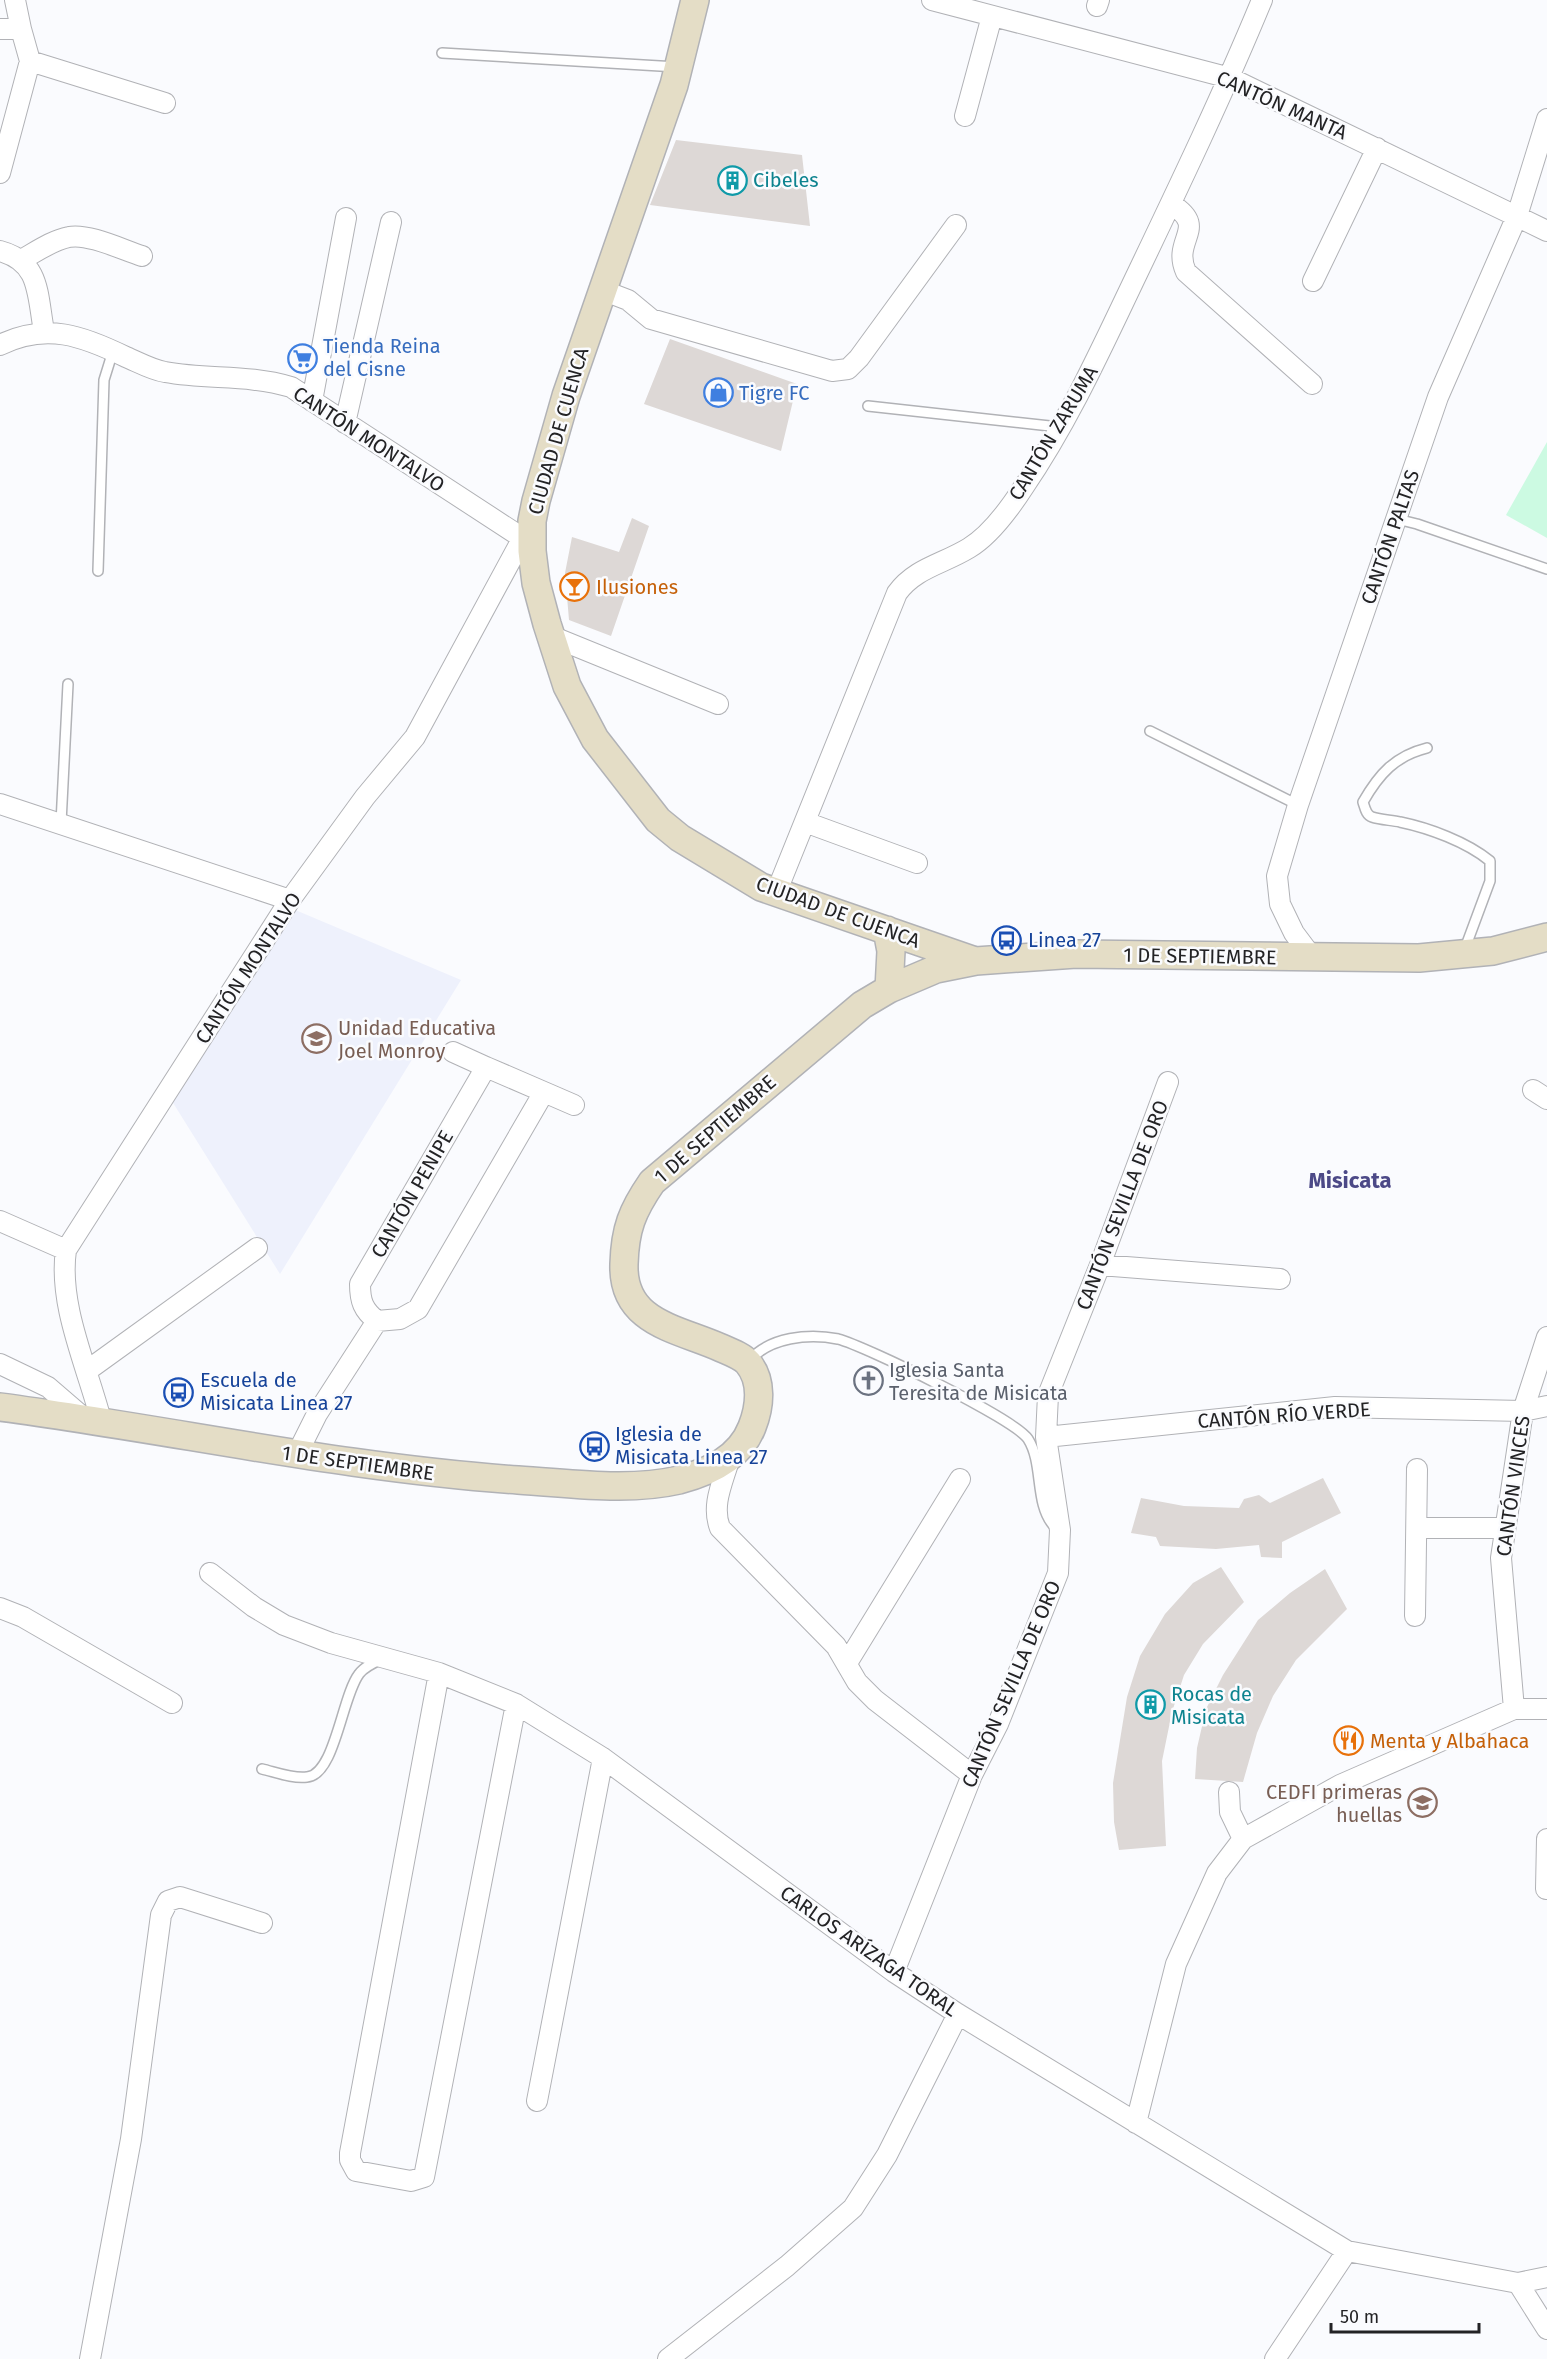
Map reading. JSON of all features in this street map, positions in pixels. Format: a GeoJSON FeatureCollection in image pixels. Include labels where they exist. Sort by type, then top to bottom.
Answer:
{"type":"FeatureCollection","features":[{"type":"Feature","properties":{"kind":"street"},"geometry":{"type":"LineString","coordinates":[[0,173],[30,61],[15,0]]}},
{"type":"Feature","properties":{"kind":"street","name":"CIUDAD DE CUENCA"},"geometry":{"type":"LineString","coordinates":[[695,0],[679,67],[566,396],[526,529],[532,551],[536,583],[551,636],[567,686],[595,739],[658,820],[680,838],[761,887],[976,961]]}},
{"type":"Feature","properties":{"kind":"street","name":"CANTÓN MANTA"},"geometry":{"type":"LineString","coordinates":[[933,0],[1230,78],[1547,231]]}},
{"type":"Feature","properties":{"kind":"street","name":"CANTÓN ZARUMA"},"geometry":{"type":"LineString","coordinates":[[776,892],[897,593],[906,581],[918,572],[970,548],[998,520],[1023,489],[1101,351],[1230,78],[1262,0]]}},
{"type":"Feature","properties":{"kind":"street"},"geometry":{"type":"LineString","coordinates":[[965,116],[992,16]]}},
{"type":"Feature","properties":{"kind":"street"},"geometry":{"type":"LineString","coordinates":[[0,29],[21,28]]}},
{"type":"Feature","properties":{"kind":"street"},"geometry":{"type":"LineString","coordinates":[[30,61],[165,103]]}},
{"type":"Feature","properties":{"kind":"street","name":"CANTÓN PALTAS"},"geometry":{"type":"LineString","coordinates":[[1312,957],[1294,933],[1280,904],[1277,876],[1298,805],[1438,397],[1517,216],[1547,119]]}},
{"type":"Feature","properties":{"kind":"street"},"geometry":{"type":"LineString","coordinates":[[1313,281],[1377,148]]}},
{"type":"Feature","properties":{"kind":"street"},"geometry":{"type":"LineString","coordinates":[[1171,204],[1186,213],[1188,218],[1189,230],[1181,253],[1186,272],[1312,384]]}},
{"type":"Feature","properties":{"kind":"street"},"geometry":{"type":"LineString","coordinates":[[312,400],[346,218]]}},
{"type":"Feature","properties":{"kind":"street"},"geometry":{"type":"LineString","coordinates":[[602,290],[628,300],[651,319],[832,371],[848,369],[859,358],[956,225]]}},
{"type":"Feature","properties":{"kind":"street"},"geometry":{"type":"LineString","coordinates":[[350,427],[395,226]]}},
{"type":"Feature","properties":{"kind":"street"},"geometry":{"type":"LineString","coordinates":[[23,260],[59,240],[72,236],[87,238],[142,256]]}},
{"type":"Feature","properties":{"kind":"street"},"geometry":{"type":"LineString","coordinates":[[0,251],[23,260],[33,274],[44,332]]}},
{"type":"Feature","properties":{"kind":"street","name":"CANTÓN MONTALVO"},"geometry":{"type":"LineString","coordinates":[[0,345],[15,338],[44,332],[90,340],[161,372],[192,376],[264,379],[291,387],[350,427],[526,529],[415,737],[365,797],[291,900],[66,1250],[62,1274],[67,1305],[88,1370],[93,1419]]}},
{"type":"Feature","properties":{"kind":"street"},"geometry":{"type":"LineString","coordinates":[[551,636],[718,704]]}},
{"type":"Feature","properties":{"kind":"street"},"geometry":{"type":"LineString","coordinates":[[0,804],[291,900]]}},
{"type":"Feature","properties":{"kind":"street"},"geometry":{"type":"LineString","coordinates":[[805,822],[917,863]]}},
{"type":"Feature","properties":{"kind":"street"},"geometry":{"type":"LineString","coordinates":[[887,930],[891,951],[889,989]]}},
{"type":"Feature","properties":{"kind":"street","name":"1 DE SEPTIEMBRE"},"geometry":{"type":"LineString","coordinates":[[747,1362],[727,1350],[645,1316],[629,1299],[623,1278],[628,1225],[637,1204],[652,1182],[862,1005],[889,989],[936,969],[976,961],[1076,954],[1419,958],[1493,951],[1547,937]]}},
{"type":"Feature","properties":{"kind":"street"},"geometry":{"type":"LineString","coordinates":[[453,1052],[574,1105]]}},
{"type":"Feature","properties":{"kind":"street","name":"CANTÓN PENIPE"},"geometry":{"type":"LineString","coordinates":[[377,1321],[366,1312],[360,1299],[360,1284],[486,1067]]}},
{"type":"Feature","properties":{"kind":"street","name":"CANTÓN SEVILLA DE ORO"},"geometry":{"type":"LineString","coordinates":[[894,1972],[972,1775],[998,1724],[1058,1573],[1060,1530],[1046,1437],[1048,1395],[1100,1265],[1168,1082]]}},
{"type":"Feature","properties":{"kind":"street"},"geometry":{"type":"LineString","coordinates":[[296,1456],[317,1414],[377,1321],[400,1319],[418,1309],[544,1092]]}},
{"type":"Feature","properties":{"kind":"street"},"geometry":{"type":"LineString","coordinates":[[0,1221],[66,1250]]}},
{"type":"Feature","properties":{"kind":"street"},"geometry":{"type":"LineString","coordinates":[[88,1370],[257,1248]]}},
{"type":"Feature","properties":{"kind":"street"},"geometry":{"type":"LineString","coordinates":[[1100,1265],[1280,1279]]}},
{"type":"Feature","properties":{"kind":"street","name":"CANTÓN VINCES"},"geometry":{"type":"LineString","coordinates":[[1514,1709],[1501,1558],[1523,1411],[1547,1337]]}},
{"type":"Feature","properties":{"kind":"street"},"geometry":{"type":"LineString","coordinates":[[747,1362],[758,1381],[759,1404],[751,1429],[729,1460],[715,1516],[720,1528],[836,1646],[857,1682],[875,1700],[972,1775]]}},
{"type":"Feature","properties":{"kind":"street"},"geometry":{"type":"LineString","coordinates":[[0,1364],[48,1388],[93,1419]]}},
{"type":"Feature","properties":{"kind":"street","name":"CANTÓN RÍO VERDE"},"geometry":{"type":"LineString","coordinates":[[1046,1437],[1335,1407],[1523,1411],[1547,1406]]}},
{"type":"Feature","properties":{"kind":"street","name":"1 DE SEPTIEMBRE"},"geometry":{"type":"LineString","coordinates":[[0,1407],[93,1419],[296,1456],[428,1474],[628,1486],[678,1480],[729,1460]]}},
{"type":"Feature","properties":{"kind":"street"},"geometry":{"type":"LineString","coordinates":[[1415,1616],[1417,1469]]}},
{"type":"Feature","properties":{"kind":"street"},"geometry":{"type":"LineString","coordinates":[[847,1663],[960,1479]]}},
{"type":"Feature","properties":{"kind":"street"},"geometry":{"type":"LineString","coordinates":[[1417,1528],[1505,1528]]}},
{"type":"Feature","properties":{"kind":"street","name":"CARLOS ARÍZAGA TORAL"},"geometry":{"type":"LineString","coordinates":[[210,1573],[254,1607],[284,1625],[384,1658],[439,1673],[516,1704],[603,1758],[894,1972],[958,2014],[1347,2251],[1518,2283],[1547,2277]]}},
{"type":"Feature","properties":{"kind":"street"},"geometry":{"type":"LineString","coordinates":[[0,1608],[23,1617],[172,1703]]}},
{"type":"Feature","properties":{"kind":"street"},"geometry":{"type":"LineString","coordinates":[[439,1673],[350,2153],[350,2160],[356,2171],[411,2181],[424,2177],[516,1704]]}},
{"type":"Feature","properties":{"kind":"street"},"geometry":{"type":"LineString","coordinates":[[1136,2123],[1176,1964],[1217,1873],[1244,1839],[1340,1785],[1514,1709],[1547,1709]]}},
{"type":"Feature","properties":{"kind":"street"},"geometry":{"type":"LineString","coordinates":[[537,2101],[603,1758]]}},
{"type":"Feature","properties":{"kind":"street"},"geometry":{"type":"LineString","coordinates":[[1229,1792],[1230,1812],[1244,1839]]}},
{"type":"Feature","properties":{"kind":"street"},"geometry":{"type":"LineString","coordinates":[[1546,1889],[1547,1839]]}},
{"type":"Feature","properties":{"kind":"street"},"geometry":{"type":"LineString","coordinates":[[90,2359],[131,2139],[161,1915],[168,1902],[180,1897],[262,1923]]}},
{"type":"Feature","properties":{"kind":"street"},"geometry":{"type":"LineString","coordinates":[[668,2359],[787,2266],[853,2208],[887,2155],[958,2014]]}},
{"type":"Feature","properties":{"kind":"street"},"geometry":{"type":"LineString","coordinates":[[1275,2359],[1347,2251]]}},
{"type":"Feature","properties":{"kind":"street"},"geometry":{"type":"LineString","coordinates":[[1518,2283],[1547,2329]]}},
{"type":"Feature","properties":{"kind":"lane"},"geometry":{"type":"LineString","coordinates":[[442,52],[679,67]]}},
{"type":"Feature","properties":{"kind":"lane"},"geometry":{"type":"LineString","coordinates":[[98,571],[104,380],[113,351]]}},
{"type":"Feature","properties":{"kind":"lane"},"geometry":{"type":"LineString","coordinates":[[868,406],[1059,427]]}},
{"type":"Feature","properties":{"kind":"lane"},"geometry":{"type":"LineString","coordinates":[[1396,519],[1417,524],[1547,569]]}},
{"type":"Feature","properties":{"kind":"lane"},"geometry":{"type":"LineString","coordinates":[[61,823],[68,684]]}},
{"type":"Feature","properties":{"kind":"lane"},"geometry":{"type":"LineString","coordinates":[[1150,731],[1298,805]]}},
{"type":"Feature","properties":{"kind":"lane"},"geometry":{"type":"LineString","coordinates":[[1427,748],[1406,754],[1389,765],[1364,802],[1365,811],[1371,817],[1402,822],[1429,831],[1478,851],[1490,861],[1490,881],[1463,954]]}},
{"type":"Feature","properties":{"kind":"lane"},"geometry":{"type":"LineString","coordinates":[[747,1362],[756,1352],[775,1342],[798,1338],[838,1340],[950,1389],[1017,1429],[1028,1439],[1047,1515],[1052,1525],[1060,1530]]}},
{"type":"Feature","properties":{"kind":"lane"},"geometry":{"type":"LineString","coordinates":[[262,1769],[308,1778],[321,1772],[330,1754],[351,1686],[360,1672],[384,1658]]}},
{"type":"Feature","properties":{"kind":"shaded area","name":"Unidad Educativa Joel Monroy"},"geometry":{"type":"Polygon","coordinates":[[[293,909],[461,980],[280,1274],[170,1098],[293,909]]]}},
{"type":"Feature","properties":{"kind":"green space"},"geometry":{"type":"Polygon","coordinates":[[[1547,442],[1547,538],[1506,515],[1547,442]]]}},
{"type":"Feature","properties":{"kind":"building","name":"Cibeles"},"geometry":{"type":"Polygon","coordinates":[[[676,140],[802,155],[810,226],[650,205],[676,140]]]}},
{"type":"Feature","properties":{"kind":"building"},"geometry":{"type":"Polygon","coordinates":[[[670,339],[797,384],[781,451],[644,404],[670,339]]]}},
{"type":"Feature","properties":{"kind":"building"},"geometry":{"type":"Polygon","coordinates":[[[632,518],[649,526],[611,636],[569,620],[565,573],[572,537],[619,552],[632,518]]]}},
{"type":"Feature","properties":{"kind":"building"},"geometry":{"type":"Polygon","coordinates":[[[1323,1478],[1341,1513],[1282,1542],[1282,1558],[1261,1557],[1259,1545],[1216,1549],[1160,1546],[1156,1537],[1131,1533],[1141,1498],[1184,1506],[1239,1508],[1244,1499],[1259,1495],[1270,1503],[1323,1478]]]}},
{"type":"Feature","properties":{"kind":"building","name":"Rocas de Misicata"},"geometry":{"type":"Polygon","coordinates":[[[1221,1567],[1244,1602],[1203,1644],[1184,1675],[1172,1712],[1162,1761],[1166,1846],[1119,1850],[1114,1822],[1113,1783],[1127,1697],[1140,1656],[1165,1614],[1193,1583],[1221,1567]]]}},
{"type":"Feature","properties":{"kind":"building","name":"Rocas de Misicata"},"geometry":{"type":"Polygon","coordinates":[[[1325,1569],[1347,1609],[1296,1660],[1273,1696],[1257,1733],[1243,1782],[1195,1779],[1197,1748],[1206,1709],[1223,1675],[1258,1620],[1290,1593],[1325,1569]]]}},
{"type":"Feature","properties":{"kind":"place","name":"Cibeles"},"geometry":{"type":"Point","coordinates":[732,180]}},
{"type":"Feature","properties":{"kind":"place","name":"Tienda Reina del Cisne"},"geometry":{"type":"Point","coordinates":[302,358]}},
{"type":"Feature","properties":{"kind":"place","name":"Tigre FC"},"geometry":{"type":"Point","coordinates":[718,393]}},
{"type":"Feature","properties":{"kind":"place","name":"Ilusiones"},"geometry":{"type":"Point","coordinates":[575,587]}},
{"type":"Feature","properties":{"kind":"place","name":"Linea 27"},"geometry":{"type":"Point","coordinates":[1007,940]}},
{"type":"Feature","properties":{"kind":"place","name":"Unidad Educativa Joel Monroy"},"geometry":{"type":"Point","coordinates":[317,1039]}},
{"type":"Feature","properties":{"kind":"place","name":"Iglesia Santa Teresita de Misicata"},"geometry":{"type":"Point","coordinates":[868,1381]}},
{"type":"Feature","properties":{"kind":"place","name":"Escuela de Misicata Linea 27"},"geometry":{"type":"Point","coordinates":[179,1392]}},
{"type":"Feature","properties":{"kind":"place","name":"Iglesia de Misicata Linea 27"},"geometry":{"type":"Point","coordinates":[594,1446]}},
{"type":"Feature","properties":{"kind":"place","name":"Rocas de Misicata"},"geometry":{"type":"Point","coordinates":[1150,1705]}},
{"type":"Feature","properties":{"kind":"place","name":"Menta y Albahaca"},"geometry":{"type":"Point","coordinates":[1349,1741]}},
{"type":"Feature","properties":{"kind":"place","name":"CEDFI primeras huellas"},"geometry":{"type":"Point","coordinates":[1423,1803]}},
{"type":"Feature","properties":{"kind":"district","name":"Misicata"},"geometry":{"type":"Point","coordinates":[1350,1180]}}]}
